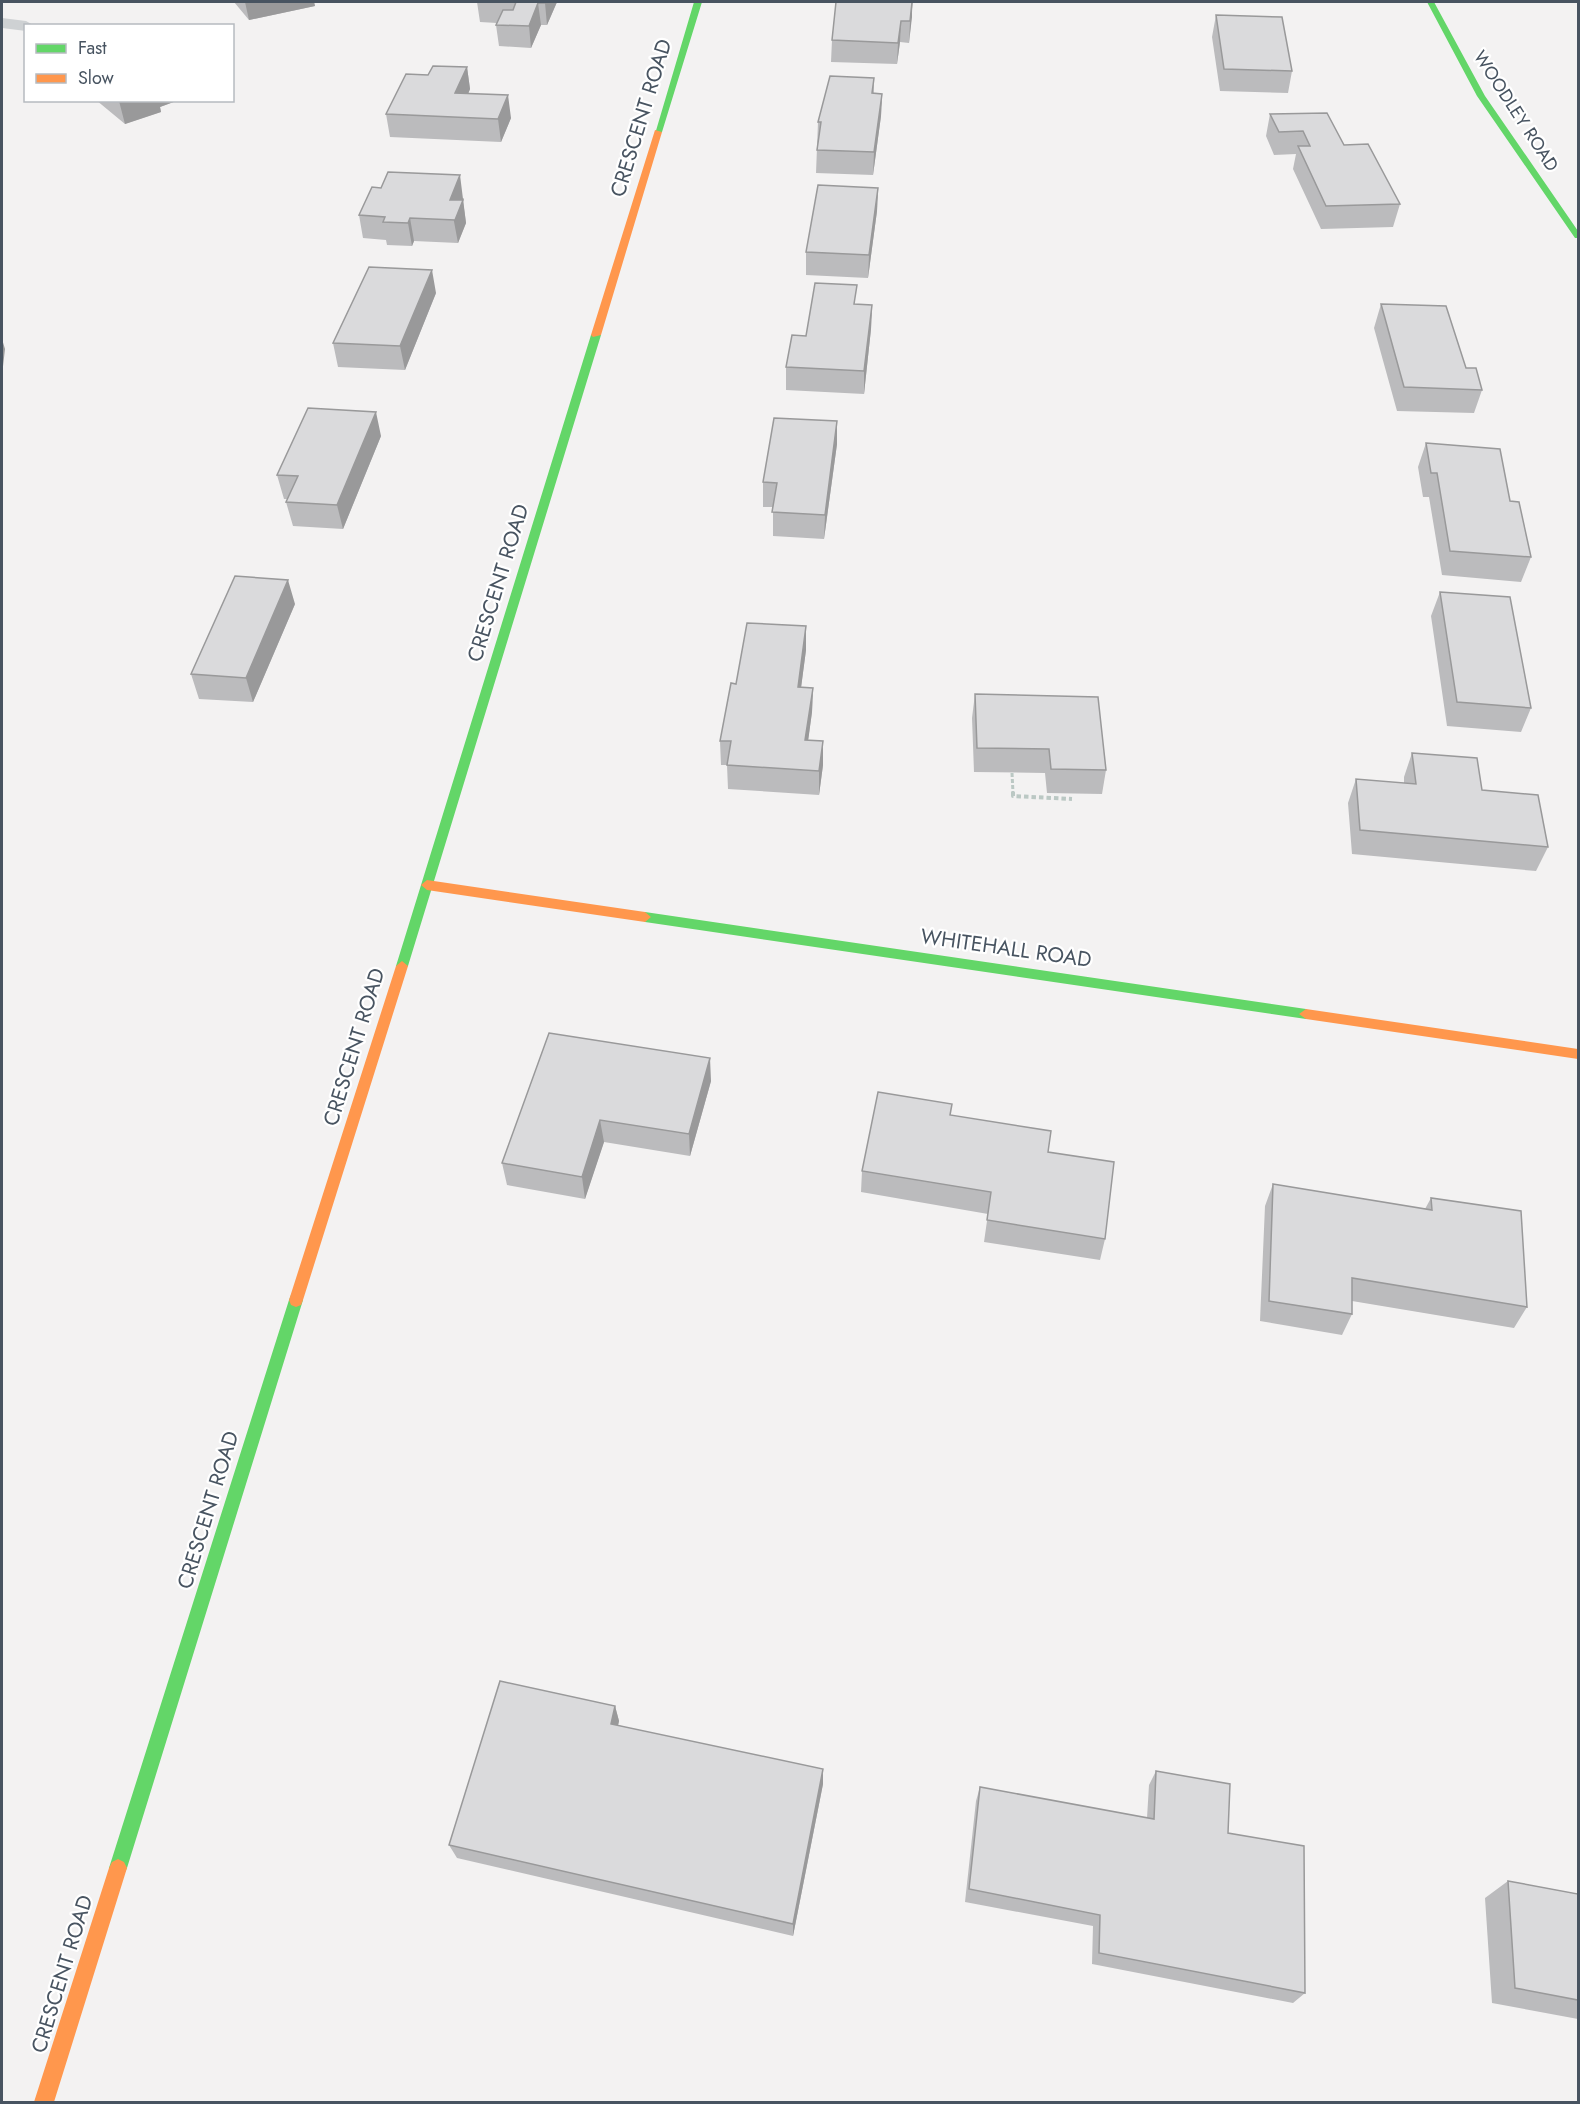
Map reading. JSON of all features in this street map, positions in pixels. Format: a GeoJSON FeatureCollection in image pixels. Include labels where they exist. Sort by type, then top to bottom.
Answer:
{"type":"FeatureCollection","features":[{"type":"Feature","properties":{"kind":"street","name":"CRESCENT ROAD"},"geometry":{"type":"LineString","coordinates":[[44,2103],[427,885],[698,2]]}},
{"type":"Feature","properties":{"kind":"street","name":"WOODLEY ROAD"},"geometry":{"type":"LineString","coordinates":[[1430,2],[1476,89],[1578,236]]}},
{"type":"Feature","properties":{"kind":"street"},"geometry":{"type":"LineString","coordinates":[[2,23],[24,26]]}},
{"type":"Feature","properties":{"kind":"street","name":"WHITEHALL ROAD"},"geometry":{"type":"LineString","coordinates":[[427,885],[1578,1054]]}},
{"type":"Feature","properties":{"kind":"path"},"geometry":{"type":"LineString","coordinates":[[1012,773],[1013,796],[1072,799]]}},
{"type":"Feature","properties":{"kind":"building"},"geometry":{"type":"Polygon","coordinates":[[[516,2],[546,2],[538,3],[529,26],[496,25],[503,10],[513,10],[516,2]]]}},
{"type":"Feature","properties":{"kind":"building"},"geometry":{"type":"Polygon","coordinates":[[[836,2],[912,2],[910,21],[901,21],[898,43],[832,40],[836,2]]]}},
{"type":"Feature","properties":{"kind":"building"},"geometry":{"type":"Polygon","coordinates":[[[1216,15],[1282,17],[1292,71],[1224,69],[1216,15]]]}},
{"type":"Feature","properties":{"kind":"building"},"geometry":{"type":"Polygon","coordinates":[[[433,66],[467,67],[455,93],[508,95],[498,119],[386,114],[406,74],[428,75],[433,66]]]}},
{"type":"Feature","properties":{"kind":"building"},"geometry":{"type":"Polygon","coordinates":[[[830,76],[874,78],[872,93],[882,94],[874,152],[817,150],[821,122],[818,122],[830,76]]]}},
{"type":"Feature","properties":{"kind":"building"},"geometry":{"type":"Polygon","coordinates":[[[1327,113],[1344,145],[1368,144],[1400,204],[1326,206],[1298,146],[1310,146],[1303,131],[1279,132],[1270,114],[1327,113]]]}},
{"type":"Feature","properties":{"kind":"building"},"geometry":{"type":"Polygon","coordinates":[[[388,172],[460,175],[450,200],[463,200],[455,220],[410,218],[408,223],[383,222],[385,217],[359,215],[372,187],[381,188],[388,172]]]}},
{"type":"Feature","properties":{"kind":"building"},"geometry":{"type":"Polygon","coordinates":[[[818,185],[878,188],[869,255],[806,252],[818,185]]]}},
{"type":"Feature","properties":{"kind":"building"},"geometry":{"type":"Polygon","coordinates":[[[369,267],[432,270],[400,346],[333,343],[369,267]]]}},
{"type":"Feature","properties":{"kind":"building"},"geometry":{"type":"Polygon","coordinates":[[[815,283],[857,285],[854,304],[872,305],[864,371],[786,367],[792,335],[806,336],[815,283]]]}},
{"type":"Feature","properties":{"kind":"building"},"geometry":{"type":"Polygon","coordinates":[[[1381,304],[1446,306],[1466,368],[1476,368],[1482,390],[1404,387],[1381,304]]]}},
{"type":"Feature","properties":{"kind":"building"},"geometry":{"type":"Polygon","coordinates":[[[308,408],[376,412],[337,505],[286,502],[298,476],[277,475],[308,408]]]}},
{"type":"Feature","properties":{"kind":"building"},"geometry":{"type":"Polygon","coordinates":[[[774,418],[837,421],[825,515],[772,512],[777,483],[763,482],[774,418]]]}},
{"type":"Feature","properties":{"kind":"building"},"geometry":{"type":"Polygon","coordinates":[[[1426,443],[1500,449],[1510,501],[1519,502],[1531,557],[1450,551],[1437,473],[1431,473],[1426,443]]]}},
{"type":"Feature","properties":{"kind":"building"},"geometry":{"type":"Polygon","coordinates":[[[235,576],[288,580],[246,678],[191,674],[235,576]]]}},
{"type":"Feature","properties":{"kind":"building"},"geometry":{"type":"Polygon","coordinates":[[[1440,592],[1510,597],[1531,708],[1457,702],[1440,592]]]}},
{"type":"Feature","properties":{"kind":"building"},"geometry":{"type":"Polygon","coordinates":[[[747,623],[806,626],[798,687],[813,688],[805,740],[823,741],[819,771],[727,765],[731,741],[720,741],[731,683],[736,684],[747,623]]]}},
{"type":"Feature","properties":{"kind":"building"},"geometry":{"type":"Polygon","coordinates":[[[975,694],[1098,697],[1106,770],[1051,769],[1049,749],[977,748],[975,694]]]}},
{"type":"Feature","properties":{"kind":"building"},"geometry":{"type":"Polygon","coordinates":[[[1412,753],[1477,758],[1482,790],[1538,795],[1548,847],[1360,830],[1356,779],[1416,784],[1412,753]]]}},
{"type":"Feature","properties":{"kind":"building"},"geometry":{"type":"Polygon","coordinates":[[[549,1033],[710,1058],[689,1134],[600,1120],[582,1177],[502,1163],[549,1033]]]}},
{"type":"Feature","properties":{"kind":"building"},"geometry":{"type":"Polygon","coordinates":[[[878,1092],[952,1104],[950,1115],[1051,1131],[1048,1152],[1114,1162],[1105,1239],[987,1220],[991,1192],[862,1171],[878,1092]]]}},
{"type":"Feature","properties":{"kind":"building"},"geometry":{"type":"Polygon","coordinates":[[[1273,1184],[1432,1210],[1431,1198],[1521,1211],[1527,1307],[1352,1278],[1352,1314],[1269,1301],[1273,1184]]]}},
{"type":"Feature","properties":{"kind":"building"},"geometry":{"type":"Polygon","coordinates":[[[500,1681],[615,1706],[611,1724],[823,1769],[793,1924],[449,1845],[500,1681]]]}},
{"type":"Feature","properties":{"kind":"building"},"geometry":{"type":"Polygon","coordinates":[[[1156,1771],[1230,1784],[1228,1833],[1304,1846],[1305,1993],[1099,1953],[1100,1915],[969,1889],[980,1787],[1154,1819],[1156,1771]]]}},
{"type":"Feature","properties":{"kind":"building"},"geometry":{"type":"Polygon","coordinates":[[[1508,1881],[1578,1894],[1578,2000],[1515,1988],[1508,1881]]]}},
{"type":"Feature","properties":{"kind":"traffic: fast"},"geometry":{"type":"LineString","coordinates":[[658,132],[698,2]]}},
{"type":"Feature","properties":{"kind":"traffic: fast"},"geometry":{"type":"LineString","coordinates":[[1430,2],[1481,96],[1578,236]]}},
{"type":"Feature","properties":{"kind":"traffic: fast"},"geometry":{"type":"LineString","coordinates":[[402,966],[596,335]]}},
{"type":"Feature","properties":{"kind":"traffic: fast"},"geometry":{"type":"LineString","coordinates":[[645,917],[1306,1014]]}},
{"type":"Feature","properties":{"kind":"traffic: fast"},"geometry":{"type":"LineString","coordinates":[[118,1868],[296,1300]]}},
{"type":"Feature","properties":{"kind":"traffic: slow"},"geometry":{"type":"LineString","coordinates":[[596,335],[658,132]]}},
{"type":"Feature","properties":{"kind":"traffic: slow"},"geometry":{"type":"LineString","coordinates":[[427,885],[645,917]]}},
{"type":"Feature","properties":{"kind":"traffic: slow"},"geometry":{"type":"LineString","coordinates":[[296,1300],[402,966]]}},
{"type":"Feature","properties":{"kind":"traffic: slow"},"geometry":{"type":"LineString","coordinates":[[1306,1014],[1578,1054]]}},
{"type":"Feature","properties":{"kind":"traffic: slow"},"geometry":{"type":"LineString","coordinates":[[44,2102],[118,1868]]}}]}
